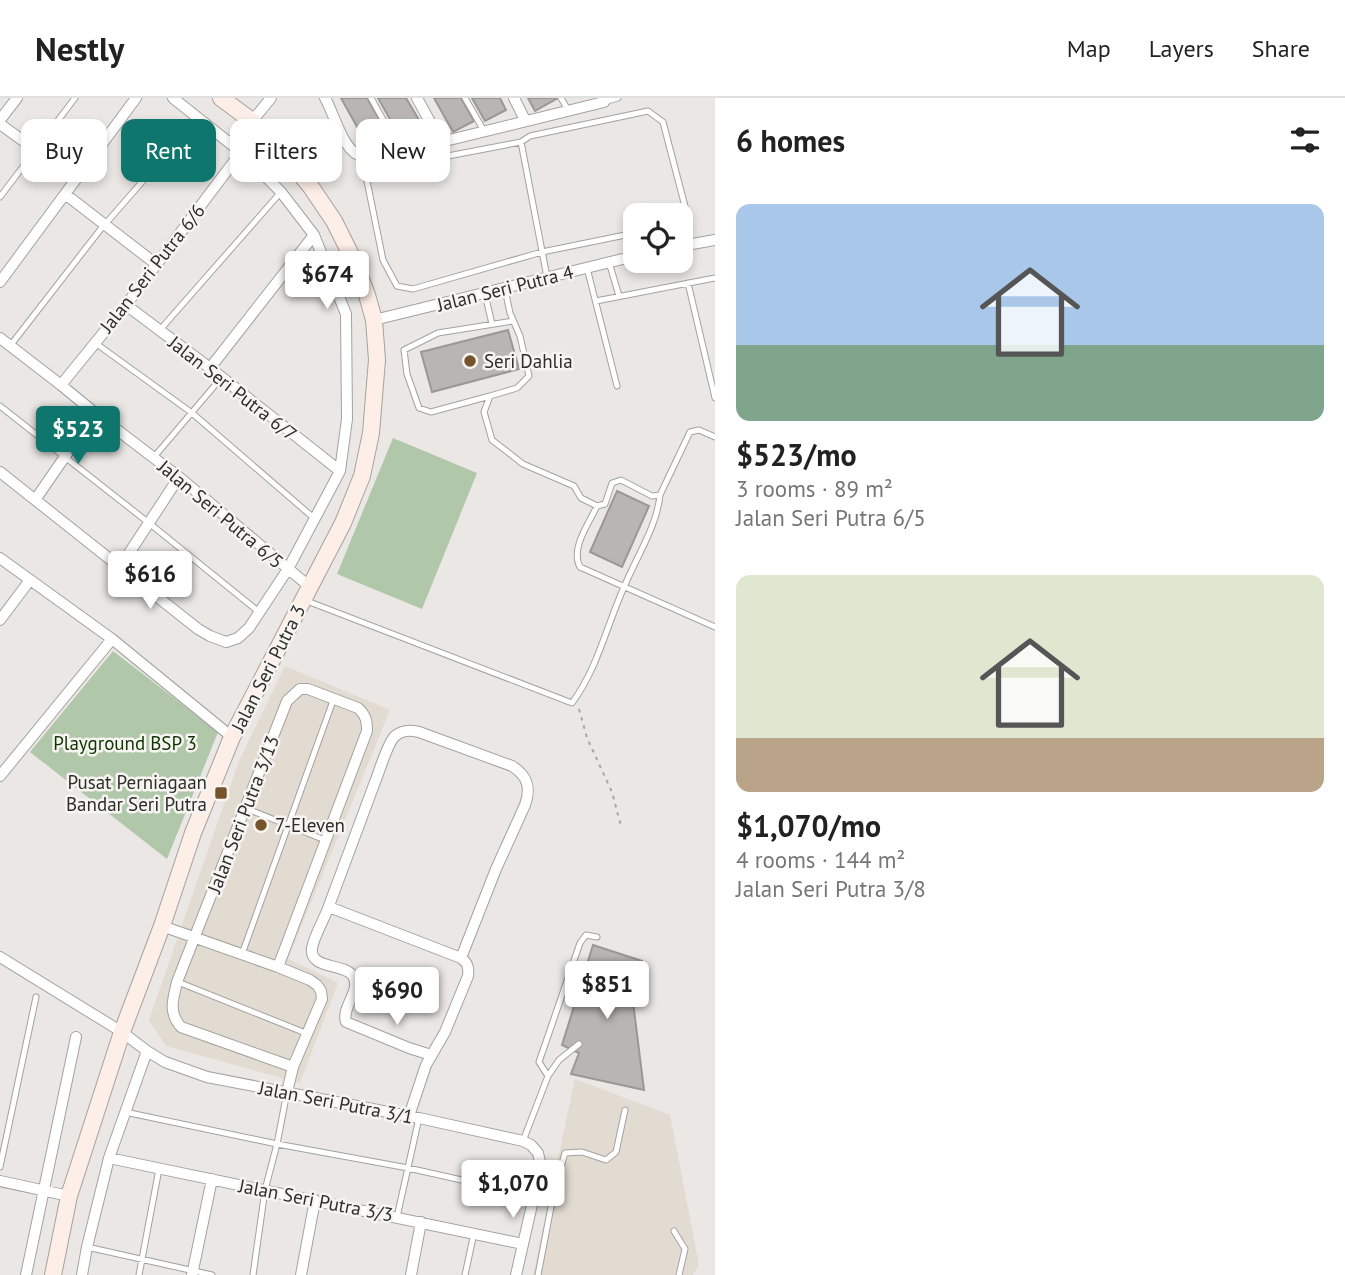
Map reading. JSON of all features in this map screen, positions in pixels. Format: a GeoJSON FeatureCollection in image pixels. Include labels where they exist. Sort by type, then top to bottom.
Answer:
{"type":"FeatureCollection","features":[{"type":"Feature","properties":{"kind":"street"},"geometry":{"type":"LineString","coordinates":[[17,98],[0,122],[21,139]]}},
{"type":"Feature","properties":{"kind":"street"},"geometry":{"type":"LineString","coordinates":[[107,137],[136,98]]}},
{"type":"Feature","properties":{"kind":"street"},"geometry":{"type":"LineString","coordinates":[[173,98],[230,143]]}},
{"type":"Feature","properties":{"kind":"street","name":"Jalan Seri Putra 3"},"geometry":{"type":"LineString","coordinates":[[221,98],[249,119]]}},
{"type":"Feature","properties":{"kind":"street"},"geometry":{"type":"LineString","coordinates":[[254,119],[271,98]]}},
{"type":"Feature","properties":{"kind":"street"},"geometry":{"type":"LineString","coordinates":[[325,98],[347,146],[356,155]]}},
{"type":"Feature","properties":{"kind":"street"},"geometry":{"type":"LineString","coordinates":[[417,98],[428,119]]}},
{"type":"Feature","properties":{"kind":"street"},"geometry":{"type":"LineString","coordinates":[[514,98],[525,120]]}},
{"type":"Feature","properties":{"kind":"street"},"geometry":{"type":"LineString","coordinates":[[450,140],[604,100]]}},
{"type":"Feature","properties":{"kind":"street","name":"Jalan Seri Putra 6/6"},"geometry":{"type":"LineString","coordinates":[[61,385],[126,305],[230,168]]}},
{"type":"Feature","properties":{"kind":"street"},"geometry":{"type":"LineString","coordinates":[[0,282],[74,182]]}},
{"type":"Feature","properties":{"kind":"street"},"geometry":{"type":"LineString","coordinates":[[0,472],[198,629],[226,642],[238,638],[249,628],[288,569],[340,471],[347,419],[346,314],[314,235],[271,182]]}},
{"type":"Feature","properties":{"kind":"street","name":"Jalan Seri Putra 3"},"geometry":{"type":"LineString","coordinates":[[53,1275],[69,1196],[122,1032],[193,833],[232,737],[343,523],[362,476],[371,433],[375,393],[377,360],[374,320],[354,261],[334,221],[308,182]]}},
{"type":"Feature","properties":{"kind":"street"},"geometry":{"type":"LineString","coordinates":[[65,194],[156,264]]}},
{"type":"Feature","properties":{"kind":"street"},"geometry":{"type":"LineString","coordinates":[[210,368],[314,235]]}},
{"type":"Feature","properties":{"kind":"street"},"geometry":{"type":"LineString","coordinates":[[693,245],[715,240]]}},
{"type":"Feature","properties":{"kind":"street","name":"Jalan Seri Putra 4"},"geometry":{"type":"LineString","coordinates":[[374,320],[623,259]]}},
{"type":"Feature","properties":{"kind":"street","name":"Jalan Seri Putra 6/7"},"geometry":{"type":"LineString","coordinates":[[126,305],[340,471]]}},
{"type":"Feature","properties":{"kind":"street","name":"Jalan Seri Putra 6/5"},"geometry":{"type":"LineString","coordinates":[[0,338],[179,477],[288,569],[306,593]]}},
{"type":"Feature","properties":{"kind":"street"},"geometry":{"type":"LineString","coordinates":[[35,500],[95,413]]}},
{"type":"Feature","properties":{"kind":"street"},"geometry":{"type":"LineString","coordinates":[[120,567],[179,477]]}},
{"type":"Feature","properties":{"kind":"street"},"geometry":{"type":"LineString","coordinates":[[0,558],[111,639],[232,737]]}},
{"type":"Feature","properties":{"kind":"street"},"geometry":{"type":"LineString","coordinates":[[1,618],[30,580]]}},
{"type":"Feature","properties":{"kind":"street"},"geometry":{"type":"LineString","coordinates":[[0,776],[111,639]]}},
{"type":"Feature","properties":{"kind":"street","name":"Jalan Seri Putra 3/13"},"geometry":{"type":"LineString","coordinates":[[293,1068],[181,1027],[174,1019],[172,1010],[177,982],[287,701],[300,689],[308,688],[358,708],[367,722],[367,731],[325,840]]}},
{"type":"Feature","properties":{"kind":"street"},"geometry":{"type":"LineString","coordinates":[[431,1055],[346,1022],[344,1014],[356,985],[354,977],[348,972],[318,962],[312,956],[312,948],[392,739],[400,732],[419,732],[512,766],[526,778],[529,787],[528,796],[461,958]]}},
{"type":"Feature","properties":{"kind":"street"},"geometry":{"type":"LineString","coordinates":[[278,967],[325,840]]}},
{"type":"Feature","properties":{"kind":"street"},"geometry":{"type":"LineString","coordinates":[[329,907],[461,958],[469,968],[445,1032],[426,1065],[416,1091],[414,1117]]}},
{"type":"Feature","properties":{"kind":"street"},"geometry":{"type":"LineString","coordinates":[[162,926],[278,967],[317,985],[322,999],[293,1068],[287,1092]]}},
{"type":"Feature","properties":{"kind":"street","name":"Jalan Seri Putra 3/1"},"geometry":{"type":"LineString","coordinates":[[0,957],[122,1032],[147,1052],[175,1067],[206,1077],[523,1141]]}},
{"type":"Feature","properties":{"kind":"street"},"geometry":{"type":"LineString","coordinates":[[26,1275],[76,1037]]}},
{"type":"Feature","properties":{"kind":"street"},"geometry":{"type":"LineString","coordinates":[[82,1275],[86,1247],[109,1158],[147,1052]]}},
{"type":"Feature","properties":{"kind":"street"},"geometry":{"type":"LineString","coordinates":[[516,1275],[540,1163],[538,1153],[523,1141]]}},
{"type":"Feature","properties":{"kind":"street","name":"Jalan Seri Putra 3/3"},"geometry":{"type":"LineString","coordinates":[[109,1158],[523,1244]]}},
{"type":"Feature","properties":{"kind":"street"},"geometry":{"type":"LineString","coordinates":[[193,1273],[212,1180]]}},
{"type":"Feature","properties":{"kind":"street"},"geometry":{"type":"LineString","coordinates":[[0,1181],[69,1196]]}},
{"type":"Feature","properties":{"kind":"street"},"geometry":{"type":"LineString","coordinates":[[301,1275],[315,1200]]}},
{"type":"Feature","properties":{"kind":"street"},"geometry":{"type":"LineString","coordinates":[[411,1275],[421,1222]]}},
{"type":"Feature","properties":{"kind":"lane"},"geometry":{"type":"LineString","coordinates":[[59,119],[75,98]]}},
{"type":"Feature","properties":{"kind":"lane"},"geometry":{"type":"LineString","coordinates":[[371,98],[383,119]]}},
{"type":"Feature","properties":{"kind":"lane"},"geometry":{"type":"LineString","coordinates":[[465,98],[484,131]]}},
{"type":"Feature","properties":{"kind":"lane"},"geometry":{"type":"LineString","coordinates":[[561,98],[568,110]]}},
{"type":"Feature","properties":{"kind":"lane"},"geometry":{"type":"LineString","coordinates":[[604,100],[618,98]]}},
{"type":"Feature","properties":{"kind":"lane"},"geometry":{"type":"LineString","coordinates":[[623,235],[542,252],[413,289],[397,286],[383,260],[367,181],[375,170],[521,142],[530,136],[648,111],[663,122],[684,203]]}},
{"type":"Feature","properties":{"kind":"lane"},"geometry":{"type":"LineString","coordinates":[[10,346],[104,225],[198,118]]}},
{"type":"Feature","properties":{"kind":"lane"},"geometry":{"type":"LineString","coordinates":[[521,142],[547,277]]}},
{"type":"Feature","properties":{"kind":"lane"},"geometry":{"type":"LineString","coordinates":[[0,197],[21,169]]}},
{"type":"Feature","properties":{"kind":"lane"},"geometry":{"type":"LineString","coordinates":[[159,331],[281,192]]}},
{"type":"Feature","properties":{"kind":"lane"},"geometry":{"type":"LineString","coordinates":[[609,262],[619,296]]}},
{"type":"Feature","properties":{"kind":"lane"},"geometry":{"type":"LineString","coordinates":[[587,268],[617,386]]}},
{"type":"Feature","properties":{"kind":"lane"},"geometry":{"type":"LineString","coordinates":[[596,301],[715,278]]}},
{"type":"Feature","properties":{"kind":"lane"},"geometry":{"type":"LineString","coordinates":[[688,283],[715,398]]}},
{"type":"Feature","properties":{"kind":"lane"},"geometry":{"type":"LineString","coordinates":[[505,289],[529,376],[517,388],[490,396],[431,412],[419,408],[407,374],[404,350],[438,334],[513,321]]}},
{"type":"Feature","properties":{"kind":"lane"},"geometry":{"type":"LineString","coordinates":[[485,294],[492,324]]}},
{"type":"Feature","properties":{"kind":"lane"},"geometry":{"type":"LineString","coordinates":[[94,342],[192,412],[315,519]]}},
{"type":"Feature","properties":{"kind":"lane"},"geometry":{"type":"LineString","coordinates":[[154,457],[222,377]]}},
{"type":"Feature","properties":{"kind":"lane"},"geometry":{"type":"LineString","coordinates":[[490,396],[484,412],[492,440],[523,464],[574,486],[581,498],[597,506],[605,504],[612,483],[621,480],[652,495],[660,495]]}},
{"type":"Feature","properties":{"kind":"lane"},"geometry":{"type":"LineString","coordinates":[[0,406],[259,612]]}},
{"type":"Feature","properties":{"kind":"lane"},"geometry":{"type":"LineString","coordinates":[[306,593],[572,703],[586,684],[624,587],[659,510],[660,495],[690,432],[699,430],[715,437]]}},
{"type":"Feature","properties":{"kind":"lane"},"geometry":{"type":"LineString","coordinates":[[597,506],[579,545],[576,559],[580,567],[715,627]]}},
{"type":"Feature","properties":{"kind":"lane"},"geometry":{"type":"LineString","coordinates":[[242,954],[334,698]]}},
{"type":"Feature","properties":{"kind":"lane"},"geometry":{"type":"LineString","coordinates":[[245,808],[325,840]]}},
{"type":"Feature","properties":{"kind":"lane"},"geometry":{"type":"LineString","coordinates":[[548,1076],[539,1062],[546,1039],[580,943],[586,935],[597,937]]}},
{"type":"Feature","properties":{"kind":"lane"},"geometry":{"type":"LineString","coordinates":[[177,982],[308,1034]]}},
{"type":"Feature","properties":{"kind":"lane"},"geometry":{"type":"LineString","coordinates":[[0,1167],[36,997]]}},
{"type":"Feature","properties":{"kind":"lane"},"geometry":{"type":"LineString","coordinates":[[523,1141],[548,1076],[559,1059],[579,1044]]}},
{"type":"Feature","properties":{"kind":"lane"},"geometry":{"type":"LineString","coordinates":[[253,1275],[265,1190],[287,1092]]}},
{"type":"Feature","properties":{"kind":"lane"},"geometry":{"type":"LineString","coordinates":[[538,1275],[554,1191],[565,1153],[582,1152],[606,1160],[616,1152],[625,1110]]}},
{"type":"Feature","properties":{"kind":"lane"},"geometry":{"type":"LineString","coordinates":[[125,1112],[534,1196]]}},
{"type":"Feature","properties":{"kind":"lane"},"geometry":{"type":"LineString","coordinates":[[397,1217],[408,1168],[414,1117]]}},
{"type":"Feature","properties":{"kind":"lane"},"geometry":{"type":"LineString","coordinates":[[139,1275],[159,1169]]}},
{"type":"Feature","properties":{"kind":"lane"},"geometry":{"type":"LineString","coordinates":[[674,1231],[685,1249],[679,1275]]}},
{"type":"Feature","properties":{"kind":"lane"},"geometry":{"type":"LineString","coordinates":[[464,1275],[474,1233]]}},
{"type":"Feature","properties":{"kind":"lane"},"geometry":{"type":"LineString","coordinates":[[86,1247],[193,1273],[212,1275]]}},
{"type":"Feature","properties":{"kind":"path"},"geometry":{"type":"LineString","coordinates":[[576,698],[587,738],[612,792],[621,826]]}},
{"type":"Feature","properties":{"kind":"shaded area"},"geometry":{"type":"Polygon","coordinates":[[[285,666],[390,710],[288,959],[338,983],[300,1083],[166,1046],[149,1020],[239,761],[285,666]]]}},
{"type":"Feature","properties":{"kind":"shaded area"},"geometry":{"type":"Polygon","coordinates":[[[575,1079],[670,1115],[699,1265],[693,1275],[533,1275],[575,1079]]]}},
{"type":"Feature","properties":{"kind":"green space"},"geometry":{"type":"Polygon","coordinates":[[[393,438],[477,473],[422,609],[337,574],[393,438]]]}},
{"type":"Feature","properties":{"kind":"green space","name":"Playground BSP 3"},"geometry":{"type":"Polygon","coordinates":[[[113,651],[218,732],[167,859],[30,752],[113,651]]]}},
{"type":"Feature","properties":{"kind":"building"},"geometry":{"type":"Polygon","coordinates":[[[341,98],[367,98],[379,119],[356,119],[356,125],[341,98]]]}},
{"type":"Feature","properties":{"kind":"building"},"geometry":{"type":"Polygon","coordinates":[[[378,98],[406,98],[418,119],[390,119],[378,98]]]}},
{"type":"Feature","properties":{"kind":"building"},"geometry":{"type":"Polygon","coordinates":[[[434,98],[461,98],[474,121],[453,132],[450,119],[446,119],[434,98]]]}},
{"type":"Feature","properties":{"kind":"building"},"geometry":{"type":"Polygon","coordinates":[[[472,98],[500,98],[506,110],[485,121],[472,98]]]}},
{"type":"Feature","properties":{"kind":"building"},"geometry":{"type":"Polygon","coordinates":[[[528,98],[558,98],[535,111],[528,98]]]}},
{"type":"Feature","properties":{"kind":"building","name":"Seri Dahlia"},"geometry":{"type":"Polygon","coordinates":[[[508,330],[519,369],[432,392],[421,352],[508,330]]]}},
{"type":"Feature","properties":{"kind":"building"},"geometry":{"type":"Polygon","coordinates":[[[617,491],[649,506],[622,567],[590,552],[617,491]]]}},
{"type":"Feature","properties":{"kind":"building"},"geometry":{"type":"Polygon","coordinates":[[[593,945],[642,961],[633,1002],[644,1090],[571,1074],[579,1053],[562,1045],[593,945]]]}},
{"type":"Feature","properties":{"kind":"place","name":"Seri Dahlia"},"geometry":{"type":"Point","coordinates":[470,361]}},
{"type":"Feature","properties":{"kind":"place","name":"Pusat Perniagaan Bandar Seri Putra"},"geometry":{"type":"Point","coordinates":[221,793]}},
{"type":"Feature","properties":{"kind":"place","name":"7-Eleven"},"geometry":{"type":"Point","coordinates":[261,825]}}]}
